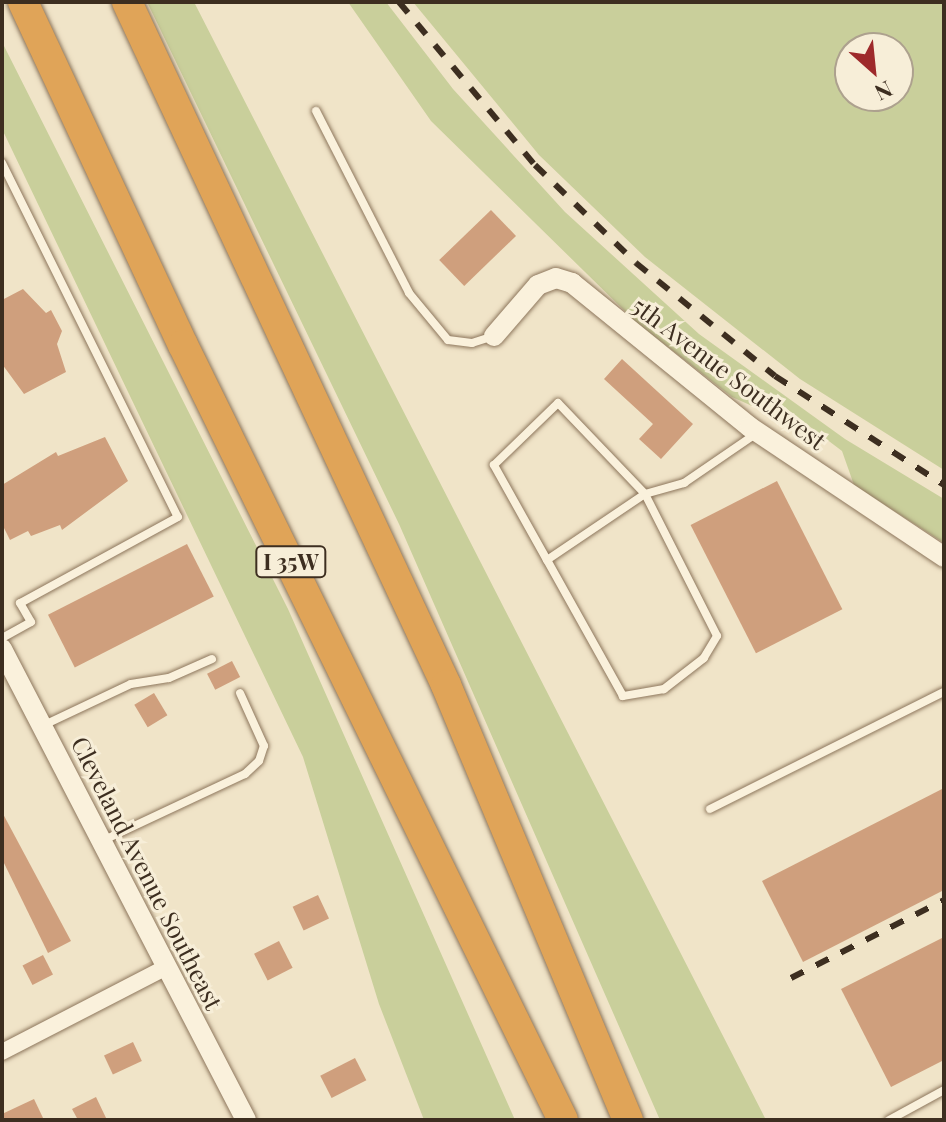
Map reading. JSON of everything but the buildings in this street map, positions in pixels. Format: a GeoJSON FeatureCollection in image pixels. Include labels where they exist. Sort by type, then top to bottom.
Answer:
{"type":"FeatureCollection","features":[{"type":"Feature","properties":{"kind":"highway"},"geometry":{"type":"LineString","coordinates":[[10,2],[49,60]]}},
{"type":"Feature","properties":{"kind":"highway","name":"I 35W"},"geometry":{"type":"LineString","coordinates":[[23,2],[183,345],[563,1120]]}},
{"type":"Feature","properties":{"kind":"highway"},"geometry":{"type":"LineString","coordinates":[[127,2],[446,685],[628,1120]]}},
{"type":"Feature","properties":{"kind":"street","name":"5th Avenue Southwest"},"geometry":{"type":"LineString","coordinates":[[494,336],[534,289],[547,280],[562,279],[758,432],[944,557]]}},
{"type":"Feature","properties":{"kind":"street","name":"Cleveland Avenue Southeast"},"geometry":{"type":"LineString","coordinates":[[2,649],[246,1120]]}},
{"type":"Feature","properties":{"kind":"street"},"geometry":{"type":"LineString","coordinates":[[2,1052],[167,967]]}},
{"type":"Feature","properties":{"kind":"lane"},"geometry":{"type":"LineString","coordinates":[[316,111],[409,293],[448,340],[472,343],[494,336]]}},
{"type":"Feature","properties":{"kind":"lane"},"geometry":{"type":"LineString","coordinates":[[2,163],[178,517],[20,603],[31,622],[2,638]]}},
{"type":"Feature","properties":{"kind":"lane"},"geometry":{"type":"LineString","coordinates":[[558,403],[645,494],[717,636],[704,658],[664,689],[623,696],[494,465],[558,403]]}},
{"type":"Feature","properties":{"kind":"lane"},"geometry":{"type":"LineString","coordinates":[[547,560],[645,494],[684,483],[758,432]]}},
{"type":"Feature","properties":{"kind":"lane"},"geometry":{"type":"LineString","coordinates":[[41,726],[131,684],[169,678],[212,659]]}},
{"type":"Feature","properties":{"kind":"lane"},"geometry":{"type":"LineString","coordinates":[[710,809],[944,692]]}},
{"type":"Feature","properties":{"kind":"lane"},"geometry":{"type":"LineString","coordinates":[[101,841],[245,774],[259,761],[264,746],[240,693]]}},
{"type":"Feature","properties":{"kind":"lane"},"geometry":{"type":"LineString","coordinates":[[889,1120],[944,1090]]}},
{"type":"Feature","properties":{"kind":"green space"},"geometry":{"type":"Polygon","coordinates":[[[147,2],[194,2],[766,1120],[660,1120],[399,524],[147,2]]]}},
{"type":"Feature","properties":{"kind":"green space"},"geometry":{"type":"Polygon","coordinates":[[[348,2],[386,2],[453,89],[565,212],[699,334],[845,439],[944,499],[944,543],[854,485],[842,451],[784,407],[770,414],[732,397],[636,322],[431,121],[348,2]]]}},
{"type":"Feature","properties":{"kind":"green space"},"geometry":{"type":"Polygon","coordinates":[[[413,2],[944,2],[944,470],[800,379],[645,257],[539,155],[413,2]]]}},
{"type":"Feature","properties":{"kind":"green space"},"geometry":{"type":"Polygon","coordinates":[[[2,42],[288,609],[515,1120],[424,1120],[379,1004],[303,757],[2,129],[2,42]]]}},
{"type":"Feature","properties":{"kind":"railway"},"geometry":{"type":"LineString","coordinates":[[399,2],[535,165],[636,263],[775,376],[944,485]]}},
{"type":"Feature","properties":{"kind":"railway"},"geometry":{"type":"LineString","coordinates":[[791,978],[944,900]]}}]}
